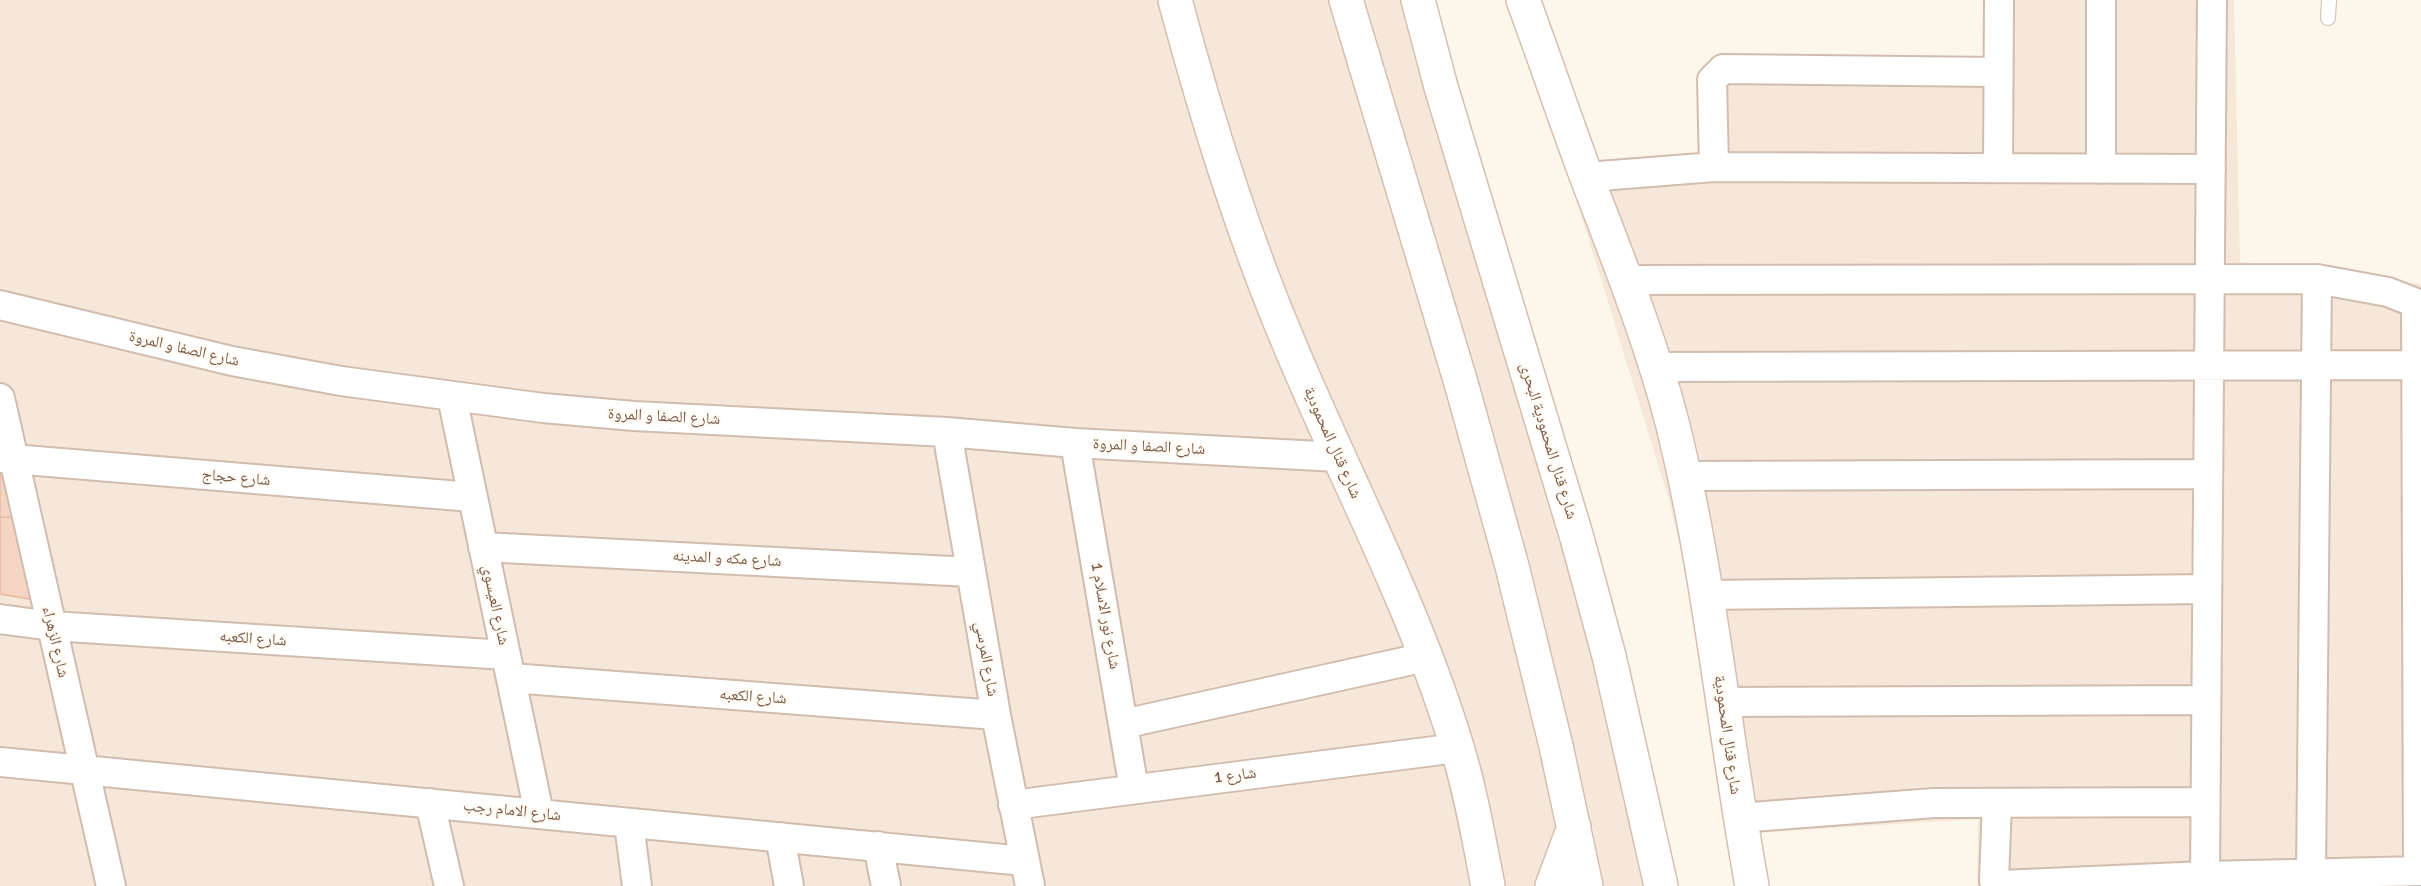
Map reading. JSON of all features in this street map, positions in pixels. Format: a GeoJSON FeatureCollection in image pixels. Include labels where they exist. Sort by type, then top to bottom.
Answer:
{"type":"FeatureCollection","features":[{"type":"Feature","properties":{"kind":"street","name":"شارع قنال المحمودية"},"geometry":{"type":"LineString","coordinates":[[1175,0],[1205,112],[1243,227],[1287,340],[1426,657],[1458,748],[1477,824],[1488,886]]}},
{"type":"Feature","properties":{"kind":"street"},"geometry":{"type":"LineString","coordinates":[[1346,0],[1461,383],[1512,566],[1586,886]]}},
{"type":"Feature","properties":{"kind":"street","name":"شارع قنال المحمودية البحرى"},"geometry":{"type":"LineString","coordinates":[[1418,0],[1438,77],[1577,538],[1614,678],[1661,886]]}},
{"type":"Feature","properties":{"kind":"street","name":"شارع قنال المحمودية"},"geometry":{"type":"LineString","coordinates":[[1523,0],[1587,177],[1628,280],[1656,367],[1684,476],[1706,595],[1739,818],[1752,886]]}},
{"type":"Feature","properties":{"kind":"street"},"geometry":{"type":"LineString","coordinates":[[1998,168],[1999,0]]}},
{"type":"Feature","properties":{"kind":"street"},"geometry":{"type":"LineString","coordinates":[[2101,0],[2101,169]]}},
{"type":"Feature","properties":{"kind":"street"},"geometry":{"type":"LineString","coordinates":[[2205,876],[2212,0]]}},
{"type":"Feature","properties":{"kind":"street"},"geometry":{"type":"LineString","coordinates":[[1714,167],[1712,80],[1723,69],[1998,72]]}},
{"type":"Feature","properties":{"kind":"street"},"geometry":{"type":"LineString","coordinates":[[1587,177],[1714,167],[2211,169]]}},
{"type":"Feature","properties":{"kind":"street"},"geometry":{"type":"LineString","coordinates":[[2311,873],[2317,279]]}},
{"type":"Feature","properties":{"kind":"street"},"geometry":{"type":"LineString","coordinates":[[1628,280],[2210,281],[2317,279],[2388,292],[2418,304],[2420,871],[2205,876],[2001,885],[1994,880],[1997,803]]}},
{"type":"Feature","properties":{"kind":"street","name":"شارع الصفا و المروة"},"geometry":{"type":"LineString","coordinates":[[0,305],[232,361],[452,398],[634,416],[946,432],[1075,443],[1338,457]]}},
{"type":"Feature","properties":{"kind":"street"},"geometry":{"type":"LineString","coordinates":[[1656,367],[2417,365]]}},
{"type":"Feature","properties":{"kind":"street","name":"شارع الزهراء"},"geometry":{"type":"LineString","coordinates":[[0,398],[7,459],[52,626],[111,886]]}},
{"type":"Feature","properties":{"kind":"street","name":"شارع العيسوي"},"geometry":{"type":"LineString","coordinates":[[452,398],[539,813]]}},
{"type":"Feature","properties":{"kind":"street","name":"شارع المرسي"},"geometry":{"type":"LineString","coordinates":[[946,432],[996,715],[1027,874]]}},
{"type":"Feature","properties":{"kind":"street","name":"شارع نور الاسلام 1"},"geometry":{"type":"LineString","coordinates":[[1075,443],[1134,789]]}},
{"type":"Feature","properties":{"kind":"street","name":"شارع حجاج"},"geometry":{"type":"LineString","coordinates":[[7,459],[472,497]]}},
{"type":"Feature","properties":{"kind":"street"},"geometry":{"type":"LineString","coordinates":[[1684,476],[2208,474]]}},
{"type":"Feature","properties":{"kind":"street","name":"شارع مكه و المدينه"},"geometry":{"type":"LineString","coordinates":[[483,547],[971,572]]}},
{"type":"Feature","properties":{"kind":"street"},"geometry":{"type":"LineString","coordinates":[[1706,595],[2207,590]]}},
{"type":"Feature","properties":{"kind":"street","name":"شارع الكعبه"},"geometry":{"type":"LineString","coordinates":[[0,619],[52,626],[508,667],[996,715]]}},
{"type":"Feature","properties":{"kind":"street"},"geometry":{"type":"LineString","coordinates":[[1123,724],[1426,657]]}},
{"type":"Feature","properties":{"kind":"street"},"geometry":{"type":"LineString","coordinates":[[1722,702],[2206,700]]}},
{"type":"Feature","properties":{"kind":"street","name":"شارع 1"},"geometry":{"type":"LineString","coordinates":[[1013,805],[1458,748]]}},
{"type":"Feature","properties":{"kind":"street","name":"شارع الامام رجب"},"geometry":{"type":"LineString","coordinates":[[0,762],[539,813],[629,824],[878,846],[1027,874]]}},
{"type":"Feature","properties":{"kind":"street"},"geometry":{"type":"LineString","coordinates":[[1739,818],[1934,803],[2205,802]]}},
{"type":"Feature","properties":{"kind":"street"},"geometry":{"type":"LineString","coordinates":[[430,803],[449,886]]}},
{"type":"Feature","properties":{"kind":"street"},"geometry":{"type":"LineString","coordinates":[[629,824],[637,886]]}},
{"type":"Feature","properties":{"kind":"street"},"geometry":{"type":"LineString","coordinates":[[1552,886],[1574,827]]}},
{"type":"Feature","properties":{"kind":"street"},"geometry":{"type":"LineString","coordinates":[[780,837],[789,886]]}},
{"type":"Feature","properties":{"kind":"street"},"geometry":{"type":"LineString","coordinates":[[878,846],[885,886]]}},
{"type":"Feature","properties":{"kind":"lane"},"geometry":{"type":"LineString","coordinates":[[2328,18],[2329,0]]}},
{"type":"Feature","properties":{"kind":"shaded area"},"geometry":{"type":"Polygon","coordinates":[[[0,0],[1422,0],[1673,886],[0,886],[0,0]]]}},
{"type":"Feature","properties":{"kind":"shaded area"},"geometry":{"type":"Polygon","coordinates":[[[2008,0],[2234,0],[2240,262],[2421,284],[2421,886],[1977,886],[1978,819],[1751,833],[1669,500],[1572,185],[1723,179],[1727,85],[2008,78],[2008,0]]]}},
{"type":"Feature","properties":{"kind":"building"},"geometry":{"type":"Polygon","coordinates":[[[0,468],[27,518],[0,517],[0,468]]]}},
{"type":"Feature","properties":{"kind":"building"},"geometry":{"type":"Polygon","coordinates":[[[0,517],[27,518],[35,600],[0,594],[0,517]]]}}]}
